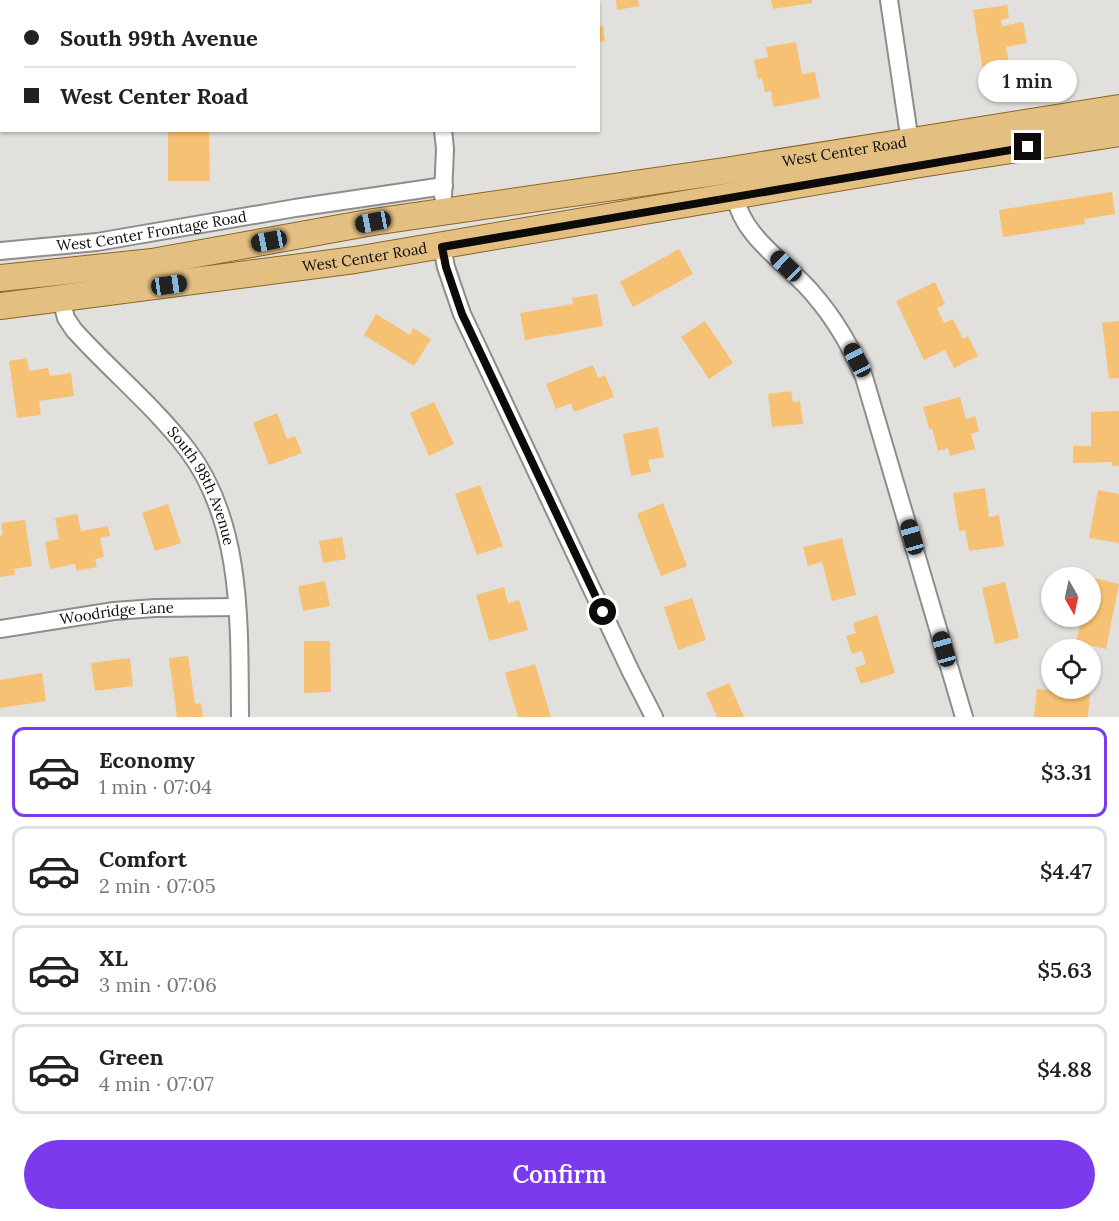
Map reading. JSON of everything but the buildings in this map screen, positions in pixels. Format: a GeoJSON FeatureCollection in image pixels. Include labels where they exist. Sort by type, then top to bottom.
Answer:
{"type":"FeatureCollection","features":[{"type":"Feature","properties":{"kind":"main road","name":"West Center Road"},"geometry":{"type":"LineString","coordinates":[[0,278],[152,262],[373,222],[910,142],[1119,108]]}},
{"type":"Feature","properties":{"kind":"main road","name":"West Center Road"},"geometry":{"type":"LineString","coordinates":[[0,306],[442,247],[1119,133]]}},
{"type":"Feature","properties":{"kind":"main road"},"geometry":{"type":"LineString","coordinates":[[442,212],[442,247]]}},
{"type":"Feature","properties":{"kind":"street"},"geometry":{"type":"LineString","coordinates":[[889,0],[910,142]]}},
{"type":"Feature","properties":{"kind":"street"},"geometry":{"type":"LineString","coordinates":[[442,212],[445,149],[443,132]]}},
{"type":"Feature","properties":{"kind":"street","name":"West Center Frontage Road"},"geometry":{"type":"LineString","coordinates":[[0,251],[97,242],[444,186]]}},
{"type":"Feature","properties":{"kind":"street"},"geometry":{"type":"LineString","coordinates":[[735,196],[737,207],[752,233],[803,282],[842,332],[864,377],[964,717]]}},
{"type":"Feature","properties":{"kind":"street"},"geometry":{"type":"LineString","coordinates":[[442,247],[446,267],[462,314],[654,717]]}},
{"type":"Feature","properties":{"kind":"street","name":"South 98th Avenue"},"geometry":{"type":"LineString","coordinates":[[61,299],[66,318],[74,330],[163,421],[187,449],[203,473],[216,501],[228,536],[233,562],[240,717]]}},
{"type":"Feature","properties":{"kind":"street","name":"Woodridge Lane"},"geometry":{"type":"LineString","coordinates":[[0,629],[114,611],[236,607]]}},
{"type":"Feature","properties":{"kind":"route"},"geometry":{"type":"LineString","coordinates":[[603,612],[462,314],[446,267],[442,247],[1028,147]]}}]}
